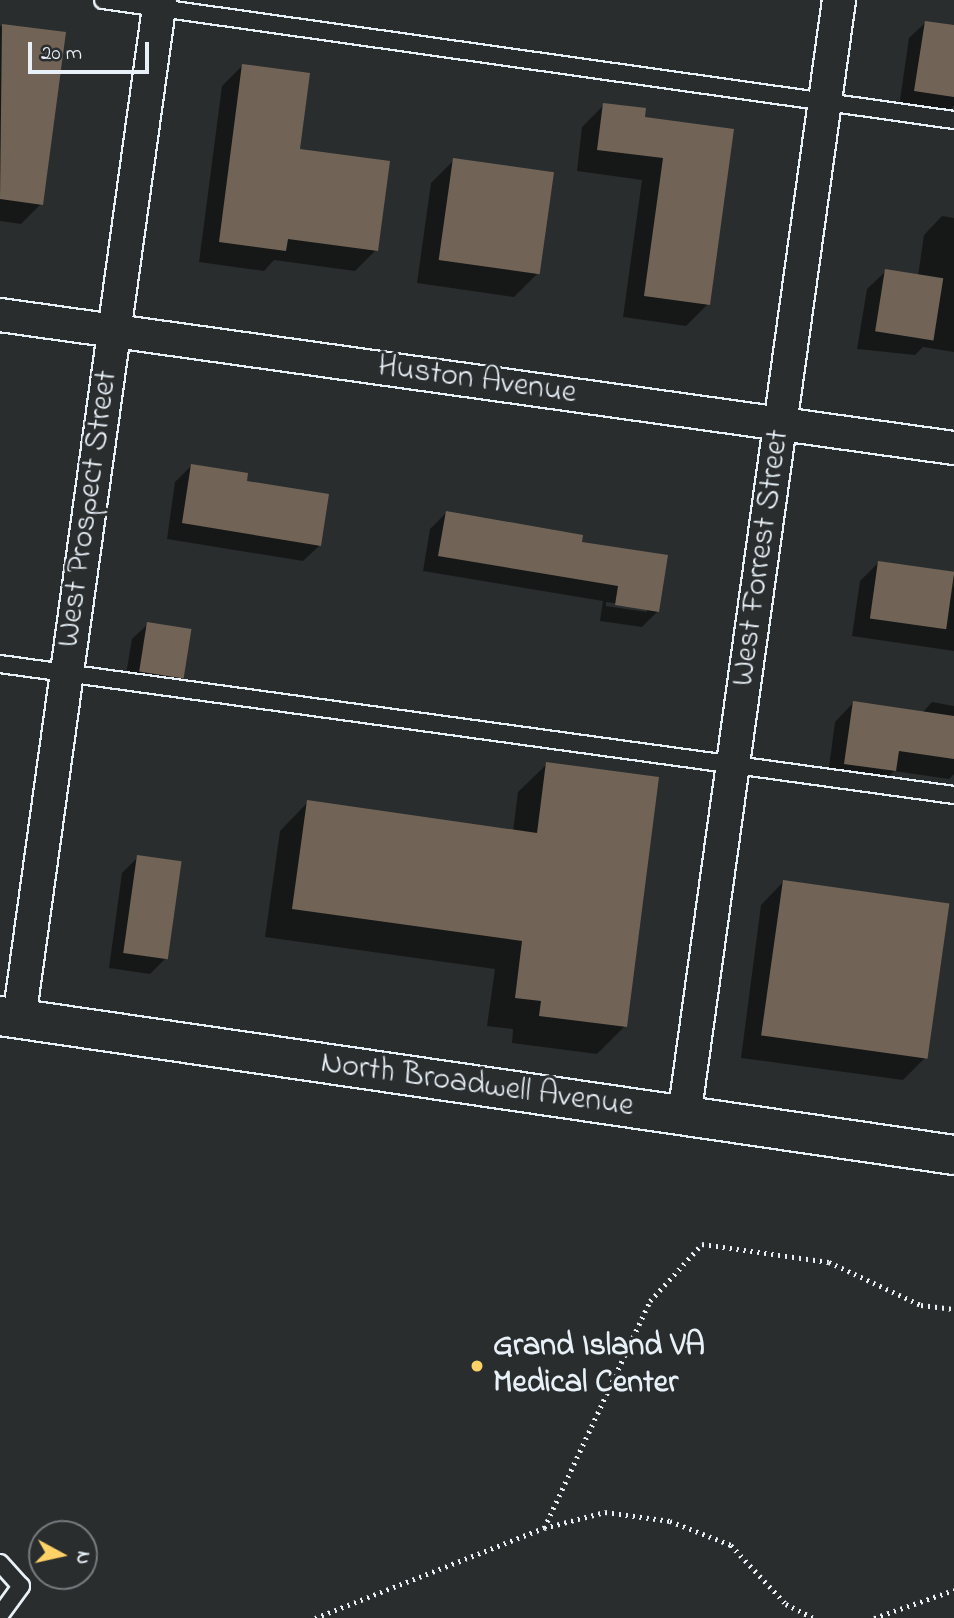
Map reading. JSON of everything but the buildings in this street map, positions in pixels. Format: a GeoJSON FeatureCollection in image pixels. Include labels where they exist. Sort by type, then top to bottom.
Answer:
{"type":"FeatureCollection","features":[{"type":"Feature","properties":{"kind":"main road","name":"North Broadwell Avenue"},"geometry":{"type":"LineString","coordinates":[[10,1018],[954,1155]]}},
{"type":"Feature","properties":{"kind":"street","name":"West Forrest Street"},"geometry":{"type":"LineString","coordinates":[[684,1116],[839,0]]}},
{"type":"Feature","properties":{"kind":"street","name":"West Prospect Street"},"geometry":{"type":"LineString","coordinates":[[10,1018],[66,674],[160,4]]}},
{"type":"Feature","properties":{"kind":"street","name":"Huston Avenue"},"geometry":{"type":"LineString","coordinates":[[0,315],[954,448]]}},
{"type":"Feature","properties":{"kind":"lane"},"geometry":{"type":"LineString","coordinates":[[103,0],[160,4],[954,120]]}},
{"type":"Feature","properties":{"kind":"lane"},"geometry":{"type":"LineString","coordinates":[[0,664],[954,795]]}},
{"type":"Feature","properties":{"kind":"lane"},"geometry":{"type":"LineString","coordinates":[[0,1563],[22,1586],[0,1615]]}},
{"type":"Feature","properties":{"kind":"path"},"geometry":{"type":"LineString","coordinates":[[544,1528],[650,1301],[702,1244],[830,1262],[921,1305],[954,1309]]}},
{"type":"Feature","properties":{"kind":"path"},"geometry":{"type":"LineString","coordinates":[[315,1618],[544,1528],[604,1512],[670,1521],[732,1545],[786,1604],[813,1618]]}},
{"type":"Feature","properties":{"kind":"path"},"geometry":{"type":"LineString","coordinates":[[874,1618],[954,1590]]}},
{"type":"Feature","properties":{"kind":"place","name":"Grand Island VA Medical Center"},"geometry":{"type":"Point","coordinates":[477,1366]}}]}
